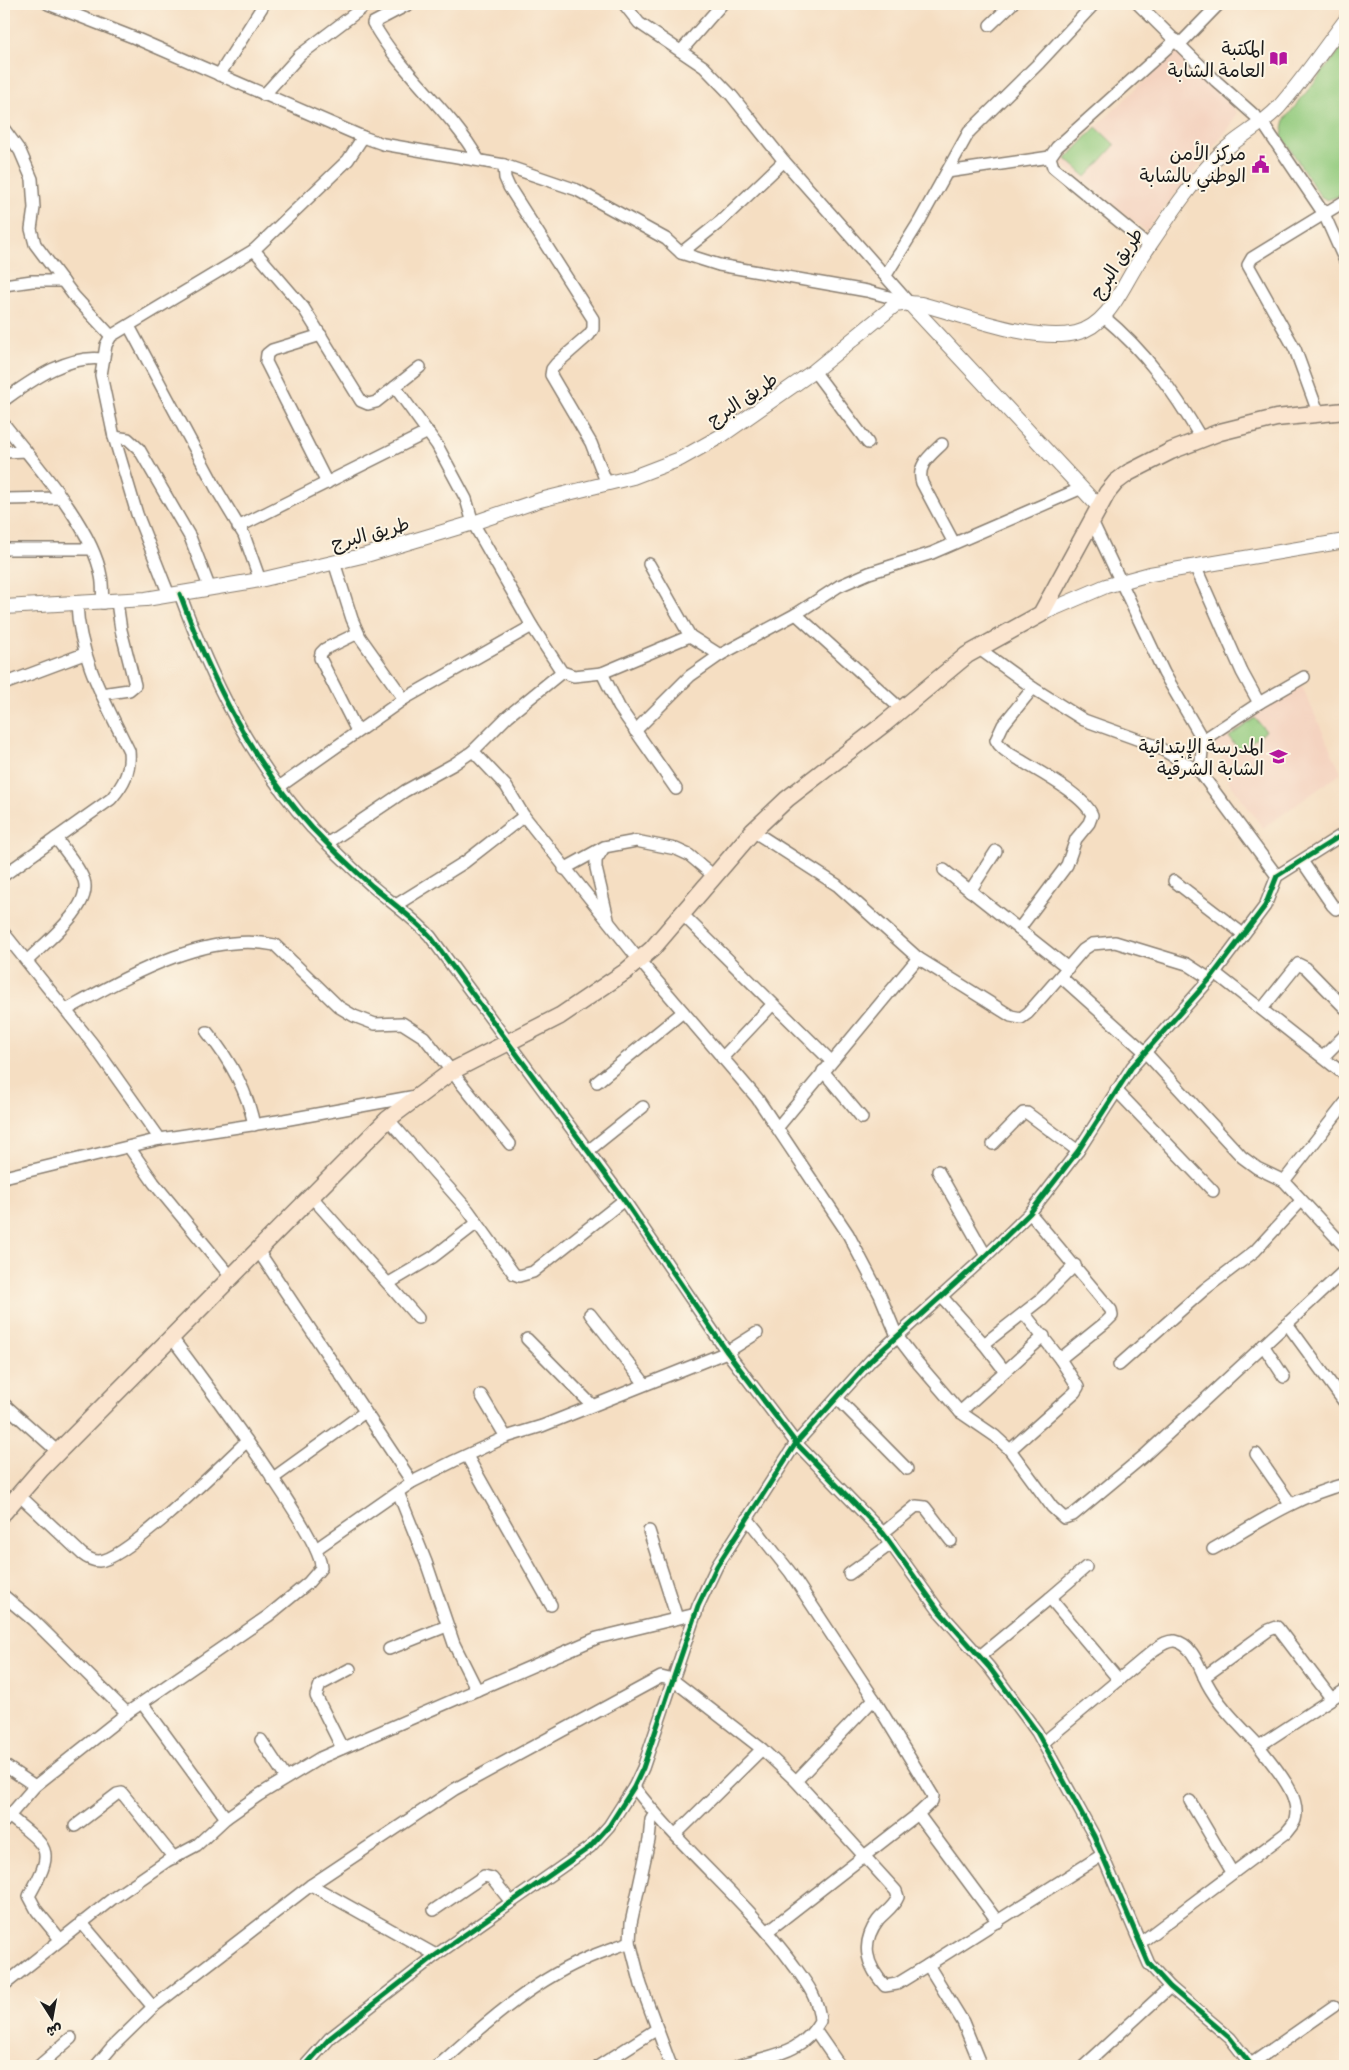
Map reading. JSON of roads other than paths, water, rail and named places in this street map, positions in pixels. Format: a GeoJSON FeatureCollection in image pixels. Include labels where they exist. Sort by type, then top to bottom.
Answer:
{"type":"FeatureCollection","features":[{"type":"Feature","properties":{"kind":"main road"},"geometry":{"type":"LineString","coordinates":[[4,1512],[58,1452],[259,1252],[311,1196],[388,1119],[452,1071],[546,1024],[594,995],[652,949],[753,831],[802,786],[902,710],[958,662],[978,648],[1041,614],[1095,514],[1116,482],[1128,473],[1201,438],[1255,422],[1318,412],[1345,411]]}},
{"type":"Feature","properties":{"kind":"street"},"geometry":{"type":"LineString","coordinates":[[48,4],[363,137],[383,144],[504,165],[590,196],[666,240],[681,253],[719,264],[867,291],[909,302]]}},
{"type":"Feature","properties":{"kind":"street"},"geometry":{"type":"LineString","coordinates":[[219,75],[264,4]]}},
{"type":"Feature","properties":{"kind":"street"},"geometry":{"type":"LineString","coordinates":[[373,23],[409,4]]}},
{"type":"Feature","properties":{"kind":"street"},"geometry":{"type":"LineString","coordinates":[[624,4],[639,23],[704,67],[732,96],[784,161],[909,302],[1082,488],[1095,514],[1120,582],[1164,673],[1203,740],[1200,772]]}},
{"type":"Feature","properties":{"kind":"street"},"geometry":{"type":"LineString","coordinates":[[681,51],[722,4]]}},
{"type":"Feature","properties":{"kind":"street"},"geometry":{"type":"LineString","coordinates":[[990,24],[1012,4]]}},
{"type":"Feature","properties":{"kind":"street"},"geometry":{"type":"LineString","coordinates":[[886,275],[969,132],[1033,70],[1094,4]]}},
{"type":"Feature","properties":{"kind":"street"},"geometry":{"type":"LineString","coordinates":[[1138,4],[1216,81],[1262,122],[1324,214],[1345,261]]}},
{"type":"Feature","properties":{"kind":"street"},"geometry":{"type":"LineString","coordinates":[[947,172],[1050,157],[1057,147],[1219,4]]}},
{"type":"Feature","properties":{"kind":"street"},"geometry":{"type":"LineString","coordinates":[[264,95],[300,55],[361,6],[424,90],[458,128],[478,159]]}},
{"type":"Feature","properties":{"kind":"street","name":"طريق البرج"},"geometry":{"type":"LineString","coordinates":[[4,607],[110,602],[174,595],[260,580],[334,562],[474,523],[540,500],[644,473],[695,452],[730,430],[814,372],[885,311],[895,305],[909,302],[998,326],[1052,335],[1077,333],[1088,329],[1104,317],[1187,191],[1230,145],[1262,122],[1284,101],[1345,22]]}},
{"type":"Feature","properties":{"kind":"street"},"geometry":{"type":"LineString","coordinates":[[4,130],[20,151],[32,178],[34,208],[31,229],[35,244],[62,282],[87,312],[111,336]]}},
{"type":"Feature","properties":{"kind":"street"},"geometry":{"type":"LineString","coordinates":[[363,137],[348,160],[254,250],[111,336],[106,345],[101,375],[114,437],[133,502],[174,595],[219,689],[256,753],[279,787],[328,843],[430,936],[624,1200],[727,1352],[796,1443],[883,1533],[938,1612],[1000,1680],[1043,1743],[1086,1819],[1149,1964],[1170,1987],[1230,2038],[1252,2065],[1334,2006]]}},
{"type":"Feature","properties":{"kind":"street"},"geometry":{"type":"LineString","coordinates":[[1050,157],[1053,167],[1149,246]]}},
{"type":"Feature","properties":{"kind":"street"},"geometry":{"type":"LineString","coordinates":[[681,253],[721,221],[784,161]]}},
{"type":"Feature","properties":{"kind":"street"},"geometry":{"type":"LineString","coordinates":[[504,165],[505,178],[509,187],[593,319],[593,329],[589,335],[556,364],[551,375],[591,442],[607,484]]}},
{"type":"Feature","properties":{"kind":"street"},"geometry":{"type":"LineString","coordinates":[[1318,412],[1295,349],[1248,265],[1252,258],[1302,230],[1345,200]]}},
{"type":"Feature","properties":{"kind":"street"},"geometry":{"type":"LineString","coordinates":[[254,250],[299,302],[361,401],[371,404],[420,367]]}},
{"type":"Feature","properties":{"kind":"street"},"geometry":{"type":"LineString","coordinates":[[4,285],[32,281],[62,282]]}},
{"type":"Feature","properties":{"kind":"street"},"geometry":{"type":"LineString","coordinates":[[1104,317],[1130,340],[1156,368],[1201,438]]}},
{"type":"Feature","properties":{"kind":"street"},"geometry":{"type":"LineString","coordinates":[[129,326],[248,544],[260,580]]}},
{"type":"Feature","properties":{"kind":"street"},"geometry":{"type":"LineString","coordinates":[[321,335],[272,350],[267,354],[266,362],[327,483]]}},
{"type":"Feature","properties":{"kind":"street"},"geometry":{"type":"LineString","coordinates":[[4,400],[37,378],[73,362],[89,357],[103,359]]}},
{"type":"Feature","properties":{"kind":"street"},"geometry":{"type":"LineString","coordinates":[[814,372],[868,443]]}},
{"type":"Feature","properties":{"kind":"street"},"geometry":{"type":"LineString","coordinates":[[395,387],[428,432],[459,486],[474,523],[532,626],[562,672],[574,676],[602,673],[690,636]]}},
{"type":"Feature","properties":{"kind":"street"},"geometry":{"type":"LineString","coordinates":[[4,424],[61,498],[91,549],[121,630],[135,685],[129,690],[101,694]]}},
{"type":"Feature","properties":{"kind":"street"},"geometry":{"type":"LineString","coordinates":[[238,527],[428,432]]}},
{"type":"Feature","properties":{"kind":"street"},"geometry":{"type":"LineString","coordinates":[[114,437],[128,439],[138,449],[190,537],[210,589]]}},
{"type":"Feature","properties":{"kind":"street"},"geometry":{"type":"LineString","coordinates":[[942,444],[924,462],[919,473],[922,483],[954,543]]}},
{"type":"Feature","properties":{"kind":"street"},"geometry":{"type":"LineString","coordinates":[[4,452],[26,452]]}},
{"type":"Feature","properties":{"kind":"street"},"geometry":{"type":"LineString","coordinates":[[635,730],[690,676],[720,655],[796,614],[825,594],[859,577],[954,543],[1082,488]]}},
{"type":"Feature","properties":{"kind":"street"},"geometry":{"type":"LineString","coordinates":[[4,499],[61,498]]}},
{"type":"Feature","properties":{"kind":"street"},"geometry":{"type":"LineString","coordinates":[[1041,614],[1120,582],[1195,566],[1345,542]]}},
{"type":"Feature","properties":{"kind":"street"},"geometry":{"type":"LineString","coordinates":[[4,549],[91,549]]}},
{"type":"Feature","properties":{"kind":"street"},"geometry":{"type":"LineString","coordinates":[[334,562],[358,633],[404,699]]}},
{"type":"Feature","properties":{"kind":"street"},"geometry":{"type":"LineString","coordinates":[[649,564],[690,636],[720,655]]}},
{"type":"Feature","properties":{"kind":"street"},"geometry":{"type":"LineString","coordinates":[[1195,566],[1224,634],[1259,703]]}},
{"type":"Feature","properties":{"kind":"street"},"geometry":{"type":"LineString","coordinates":[[4,875],[111,798],[122,786],[128,774],[129,751],[84,654],[77,604]]}},
{"type":"Feature","properties":{"kind":"street"},"geometry":{"type":"LineString","coordinates":[[796,614],[902,710]]}},
{"type":"Feature","properties":{"kind":"street"},"geometry":{"type":"LineString","coordinates":[[279,787],[404,699],[532,626]]}},
{"type":"Feature","properties":{"kind":"street"},"geometry":{"type":"LineString","coordinates":[[357,731],[320,658],[321,653],[326,649],[358,633]]}},
{"type":"Feature","properties":{"kind":"street"},"geometry":{"type":"LineString","coordinates":[[978,648],[1033,688],[1084,720],[1156,746],[1176,756],[1200,772],[1277,876]]}},
{"type":"Feature","properties":{"kind":"street"},"geometry":{"type":"LineString","coordinates":[[4,684],[84,654]]}},
{"type":"Feature","properties":{"kind":"street"},"geometry":{"type":"LineString","coordinates":[[328,843],[405,791],[454,764],[473,751],[508,716],[562,672]]}},
{"type":"Feature","properties":{"kind":"street"},"geometry":{"type":"LineString","coordinates":[[602,673],[619,707],[676,789]]}},
{"type":"Feature","properties":{"kind":"street"},"geometry":{"type":"LineString","coordinates":[[1203,740],[1259,703],[1304,677]]}},
{"type":"Feature","properties":{"kind":"street"},"geometry":{"type":"LineString","coordinates":[[1019,930],[1067,865],[1076,839],[1089,823],[1092,815],[1088,807],[1080,800],[1048,777],[1002,749],[996,740],[1003,725],[1033,688]]}},
{"type":"Feature","properties":{"kind":"street"},"geometry":{"type":"LineString","coordinates":[[473,751],[506,786],[524,816],[564,869],[757,1098],[848,1234],[880,1295],[897,1336],[946,1398],[960,1412],[1010,1450],[1061,1517],[1068,1518],[1145,1455],[1263,1344],[1288,1325],[1345,1270]]}},
{"type":"Feature","properties":{"kind":"street"},"geometry":{"type":"LineString","coordinates":[[396,905],[465,862],[524,816]]}},
{"type":"Feature","properties":{"kind":"street"},"geometry":{"type":"LineString","coordinates":[[753,831],[837,885],[918,958],[1012,1016],[1020,1018],[1028,1013],[1092,944],[1114,942],[1187,964],[1212,975],[1262,1009],[1345,1076]]}},
{"type":"Feature","properties":{"kind":"street"},"geometry":{"type":"LineString","coordinates":[[305,2066],[330,2038],[436,1955],[590,1847],[609,1826],[634,1787],[696,1614],[716,1566],[796,1443],[897,1336],[986,1256],[1030,1213],[1078,1151],[1116,1090],[1144,1052],[1212,975],[1265,906],[1277,876],[1345,833]]}},
{"type":"Feature","properties":{"kind":"street"},"geometry":{"type":"LineString","coordinates":[[26,961],[76,913],[86,892],[81,874],[56,838]]}},
{"type":"Feature","properties":{"kind":"street"},"geometry":{"type":"LineString","coordinates":[[564,869],[604,847],[636,842],[676,849],[689,855],[714,876]]}},
{"type":"Feature","properties":{"kind":"street"},"geometry":{"type":"LineString","coordinates":[[604,847],[596,860],[596,868],[610,924]]}},
{"type":"Feature","properties":{"kind":"street"},"geometry":{"type":"LineString","coordinates":[[970,891],[996,851]]}},
{"type":"Feature","properties":{"kind":"street"},"geometry":{"type":"LineString","coordinates":[[1302,861],[1332,905],[1336,909],[1345,906]]}},
{"type":"Feature","properties":{"kind":"street"},"geometry":{"type":"LineString","coordinates":[[944,870],[1019,930],[1144,1052],[1242,1157],[1257,1168],[1284,1181],[1345,1247]]}},
{"type":"Feature","properties":{"kind":"street"},"geometry":{"type":"LineString","coordinates":[[1174,881],[1243,934]]}},
{"type":"Feature","properties":{"kind":"street"},"geometry":{"type":"LineString","coordinates":[[682,914],[772,1005],[831,1061]]}},
{"type":"Feature","properties":{"kind":"street"},"geometry":{"type":"LineString","coordinates":[[5,936],[92,1043],[160,1140]]}},
{"type":"Feature","properties":{"kind":"street"},"geometry":{"type":"LineString","coordinates":[[66,1010],[140,972],[197,950],[235,942],[265,943],[280,948],[339,1007],[354,1016],[375,1024],[402,1023],[409,1026],[430,1043],[510,1144]]}},
{"type":"Feature","properties":{"kind":"street"},"geometry":{"type":"LineString","coordinates":[[778,1127],[918,958]]}},
{"type":"Feature","properties":{"kind":"street"},"geometry":{"type":"LineString","coordinates":[[1262,1009],[1298,964],[1306,968],[1345,1008]]}},
{"type":"Feature","properties":{"kind":"street"},"geometry":{"type":"LineString","coordinates":[[722,1058],[772,1005]]}},
{"type":"Feature","properties":{"kind":"street"},"geometry":{"type":"LineString","coordinates":[[597,1082],[683,1012]]}},
{"type":"Feature","properties":{"kind":"street"},"geometry":{"type":"LineString","coordinates":[[207,1032],[223,1051],[235,1071],[247,1096],[254,1125]]}},
{"type":"Feature","properties":{"kind":"street"},"geometry":{"type":"LineString","coordinates":[[1323,1057],[1345,1035]]}},
{"type":"Feature","properties":{"kind":"street"},"geometry":{"type":"LineString","coordinates":[[823,1071],[862,1118]]}},
{"type":"Feature","properties":{"kind":"street"},"geometry":{"type":"LineString","coordinates":[[1116,1090],[1213,1191]]}},
{"type":"Feature","properties":{"kind":"street"},"geometry":{"type":"LineString","coordinates":[[4,1177],[129,1146],[418,1095]]}},
{"type":"Feature","properties":{"kind":"street"},"geometry":{"type":"LineString","coordinates":[[1284,1181],[1345,1103]]}},
{"type":"Feature","properties":{"kind":"street"},"geometry":{"type":"LineString","coordinates":[[588,1151],[643,1107]]}},
{"type":"Feature","properties":{"kind":"street"},"geometry":{"type":"LineString","coordinates":[[993,1144],[1023,1113],[1027,1113],[1078,1151]]}},
{"type":"Feature","properties":{"kind":"street"},"geometry":{"type":"LineString","coordinates":[[388,1119],[477,1223],[514,1274],[520,1276],[533,1272],[624,1200]]}},
{"type":"Feature","properties":{"kind":"street"},"geometry":{"type":"LineString","coordinates":[[129,1146],[166,1199],[232,1278]]}},
{"type":"Feature","properties":{"kind":"street"},"geometry":{"type":"LineString","coordinates":[[938,1171],[986,1256]]}},
{"type":"Feature","properties":{"kind":"street"},"geometry":{"type":"LineString","coordinates":[[311,1196],[418,1318]]}},
{"type":"Feature","properties":{"kind":"street"},"geometry":{"type":"LineString","coordinates":[[1118,1365],[1205,1289],[1255,1251],[1301,1201]]}},
{"type":"Feature","properties":{"kind":"street"},"geometry":{"type":"LineString","coordinates":[[1030,1213],[1108,1304],[1112,1316],[1060,1359]]}},
{"type":"Feature","properties":{"kind":"street"},"geometry":{"type":"LineString","coordinates":[[389,1283],[433,1258],[477,1223]]}},
{"type":"Feature","properties":{"kind":"street"},"geometry":{"type":"LineString","coordinates":[[259,1252],[412,1482]]}},
{"type":"Feature","properties":{"kind":"street"},"geometry":{"type":"LineString","coordinates":[[984,1344],[1024,1313],[1075,1265]]}},
{"type":"Feature","properties":{"kind":"street"},"geometry":{"type":"LineString","coordinates":[[940,1296],[984,1344],[1004,1370]]}},
{"type":"Feature","properties":{"kind":"street"},"geometry":{"type":"LineString","coordinates":[[1010,1450],[1078,1386],[1044,1336],[1024,1313]]}},
{"type":"Feature","properties":{"kind":"street"},"geometry":{"type":"LineString","coordinates":[[590,1314],[645,1384]]}},
{"type":"Feature","properties":{"kind":"street"},"geometry":{"type":"LineString","coordinates":[[1288,1325],[1345,1403]]}},
{"type":"Feature","properties":{"kind":"street"},"geometry":{"type":"LineString","coordinates":[[316,1549],[412,1482],[506,1437],[727,1352],[757,1333]]}},
{"type":"Feature","properties":{"kind":"street"},"geometry":{"type":"LineString","coordinates":[[960,1412],[1004,1370],[1044,1336]]}},
{"type":"Feature","properties":{"kind":"street"},"geometry":{"type":"LineString","coordinates":[[60,1940],[37,1911],[29,1896],[44,1869],[47,1859],[44,1848],[6,1819],[35,1786],[127,1713],[229,1644],[308,1583],[321,1568],[316,1549],[272,1479],[247,1441],[172,1338]]}},
{"type":"Feature","properties":{"kind":"street"},"geometry":{"type":"LineString","coordinates":[[527,1339],[592,1405]]}},
{"type":"Feature","properties":{"kind":"street"},"geometry":{"type":"LineString","coordinates":[[1263,1344],[1284,1377]]}},
{"type":"Feature","properties":{"kind":"street"},"geometry":{"type":"LineString","coordinates":[[481,1395],[506,1437]]}},
{"type":"Feature","properties":{"kind":"street"},"geometry":{"type":"LineString","coordinates":[[837,1398],[907,1469]]}},
{"type":"Feature","properties":{"kind":"street"},"geometry":{"type":"LineString","coordinates":[[4,1404],[58,1452]]}},
{"type":"Feature","properties":{"kind":"street"},"geometry":{"type":"LineString","coordinates":[[272,1479],[365,1412]]}},
{"type":"Feature","properties":{"kind":"street"},"geometry":{"type":"LineString","coordinates":[[19,1495],[82,1554],[90,1560],[99,1561],[114,1556],[168,1516],[247,1441]]}},
{"type":"Feature","properties":{"kind":"street"},"geometry":{"type":"LineString","coordinates":[[1256,1454],[1290,1504]]}},
{"type":"Feature","properties":{"kind":"street"},"geometry":{"type":"LineString","coordinates":[[467,1456],[551,1605]]}},
{"type":"Feature","properties":{"kind":"street"},"geometry":{"type":"LineString","coordinates":[[1214,1549],[1290,1504],[1345,1484]]}},
{"type":"Feature","properties":{"kind":"street"},"geometry":{"type":"LineString","coordinates":[[398,1492],[426,1562],[448,1626],[476,1690]]}},
{"type":"Feature","properties":{"kind":"street"},"geometry":{"type":"LineString","coordinates":[[883,1533],[921,1505],[925,1507],[951,1541]]}},
{"type":"Feature","properties":{"kind":"street"},"geometry":{"type":"LineString","coordinates":[[748,1518],[790,1572],[874,1699],[934,1796],[932,1802],[918,1814],[768,1930]]}},
{"type":"Feature","properties":{"kind":"street"},"geometry":{"type":"LineString","coordinates":[[649,1531],[677,1618]]}},
{"type":"Feature","properties":{"kind":"street"},"geometry":{"type":"LineString","coordinates":[[849,1574],[891,1544]]}},
{"type":"Feature","properties":{"kind":"street"},"geometry":{"type":"LineString","coordinates":[[980,1656],[1086,1566]]}},
{"type":"Feature","properties":{"kind":"street"},"geometry":{"type":"LineString","coordinates":[[4,1596],[33,1620],[127,1713]]}},
{"type":"Feature","properties":{"kind":"street"},"geometry":{"type":"LineString","coordinates":[[1050,1598],[1119,1680]]}},
{"type":"Feature","properties":{"kind":"street"},"geometry":{"type":"LineString","coordinates":[[4,1985],[81,1922],[139,1879],[197,1845],[226,1818],[320,1758],[598,1638],[696,1614]]}},
{"type":"Feature","properties":{"kind":"street"},"geometry":{"type":"LineString","coordinates":[[389,1649],[448,1626]]}},
{"type":"Feature","properties":{"kind":"street"},"geometry":{"type":"LineString","coordinates":[[1204,1677],[1269,1630],[1277,1627],[1331,1698]]}},
{"type":"Feature","properties":{"kind":"street"},"geometry":{"type":"LineString","coordinates":[[1043,1743],[1164,1643],[1174,1641],[1184,1646],[1193,1656],[1219,1699],[1259,1746],[1287,1787],[1296,1808],[1296,1821],[1286,1833],[1140,1943]]}},
{"type":"Feature","properties":{"kind":"street"},"geometry":{"type":"LineString","coordinates":[[342,1748],[329,1726],[316,1696],[320,1685],[350,1669]]}},
{"type":"Feature","properties":{"kind":"street"},"geometry":{"type":"LineString","coordinates":[[96,2066],[112,2047],[153,2007],[311,1885],[455,1789],[515,1754],[656,1678],[665,1677],[673,1680],[762,1749],[796,1781],[864,1855],[898,1897],[878,1920],[868,1935],[865,1944],[878,1978],[885,1986],[893,1986],[928,1965],[1102,1855]]}},
{"type":"Feature","properties":{"kind":"street"},"geometry":{"type":"LineString","coordinates":[[1259,1746],[1345,1690]]}},
{"type":"Feature","properties":{"kind":"street"},"geometry":{"type":"LineString","coordinates":[[796,1781],[874,1699]]}},
{"type":"Feature","properties":{"kind":"street"},"geometry":{"type":"LineString","coordinates":[[142,1703],[226,1818]]}},
{"type":"Feature","properties":{"kind":"street"},"geometry":{"type":"LineString","coordinates":[[262,1740],[286,1778]]}},
{"type":"Feature","properties":{"kind":"street"},"geometry":{"type":"LineString","coordinates":[[676,1834],[762,1749]]}},
{"type":"Feature","properties":{"kind":"street"},"geometry":{"type":"LineString","coordinates":[[4,1764],[35,1786]]}},
{"type":"Feature","properties":{"kind":"street"},"geometry":{"type":"LineString","coordinates":[[634,1787],[655,1813],[768,1930],[807,1984],[816,2001],[820,2021],[815,2030],[799,2046],[737,2066]]}},
{"type":"Feature","properties":{"kind":"street"},"geometry":{"type":"LineString","coordinates":[[75,1826],[109,1799],[122,1793],[174,1858]]}},
{"type":"Feature","properties":{"kind":"street"},"geometry":{"type":"LineString","coordinates":[[1190,1800],[1232,1872]]}},
{"type":"Feature","properties":{"kind":"street"},"geometry":{"type":"LineString","coordinates":[[655,1813],[651,1820],[650,1840],[630,1924],[630,1942],[641,1985],[671,2066]]}},
{"type":"Feature","properties":{"kind":"street"},"geometry":{"type":"LineString","coordinates":[[918,1814],[998,1922]]}},
{"type":"Feature","properties":{"kind":"street"},"geometry":{"type":"LineString","coordinates":[[434,1910],[484,1876],[492,1878],[511,1902]]}},
{"type":"Feature","properties":{"kind":"street"},"geometry":{"type":"LineString","coordinates":[[311,1885],[436,1955]]}},
{"type":"Feature","properties":{"kind":"street"},"geometry":{"type":"LineString","coordinates":[[81,1922],[153,2007]]}},
{"type":"Feature","properties":{"kind":"street"},"geometry":{"type":"LineString","coordinates":[[438,2066],[499,2014],[532,1990],[582,1960],[630,1942]]}},
{"type":"Feature","properties":{"kind":"street"},"geometry":{"type":"LineString","coordinates":[[928,1965],[963,2022],[981,2066]]}},
{"type":"Feature","properties":{"kind":"street"},"geometry":{"type":"LineString","coordinates":[[1084,2066],[1170,1987]]}},
{"type":"Feature","properties":{"kind":"street"},"geometry":{"type":"LineString","coordinates":[[599,2066],[657,2029]]}},
{"type":"Feature","properties":{"kind":"street"},"geometry":{"type":"LineString","coordinates":[[815,2030],[840,2066]]}},
{"type":"Feature","properties":{"kind":"street"},"geometry":{"type":"LineString","coordinates":[[39,2066],[71,2038]]}},
{"type":"Feature","properties":{"kind":"place","name":"المكتبة العامة الشابة"},"geometry":{"type":"Point","coordinates":[1279,59]}},
{"type":"Feature","properties":{"kind":"place","name":"مركز الأمن الوطني بالشابة"},"geometry":{"type":"Point","coordinates":[1260,164]}},
{"type":"Feature","properties":{"kind":"place","name":"المدرسة الإبتدائية الشابة الشرقية"},"geometry":{"type":"Point","coordinates":[1278,757]}}]}
